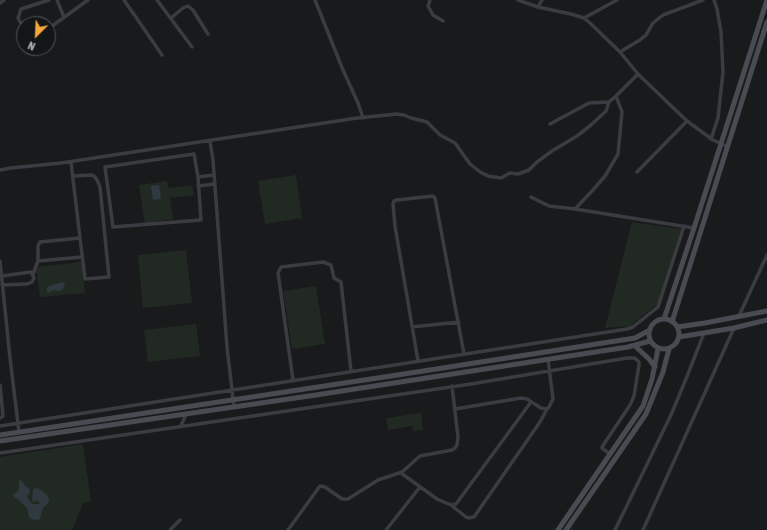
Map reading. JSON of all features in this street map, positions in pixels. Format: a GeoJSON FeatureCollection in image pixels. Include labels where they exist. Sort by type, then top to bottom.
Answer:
{"type":"FeatureCollection","features":[{"type":"Feature","properties":{"kind":"street"},"geometry":{"type":"LineString","coordinates":[[0,3],[4,0]]}},
{"type":"Feature","properties":{"kind":"street"},"geometry":{"type":"LineString","coordinates":[[18,16],[22,9],[49,0]]}},
{"type":"Feature","properties":{"kind":"street"},"geometry":{"type":"LineString","coordinates":[[57,0],[64,17]]}},
{"type":"Feature","properties":{"kind":"street"},"geometry":{"type":"LineString","coordinates":[[56,23],[88,0]]}},
{"type":"Feature","properties":{"kind":"street"},"geometry":{"type":"LineString","coordinates":[[124,0],[162,55]]}},
{"type":"Feature","properties":{"kind":"street"},"geometry":{"type":"LineString","coordinates":[[157,0],[192,47]]}},
{"type":"Feature","properties":{"kind":"street"},"geometry":{"type":"LineString","coordinates":[[315,0],[363,118]]}},
{"type":"Feature","properties":{"kind":"street"},"geometry":{"type":"LineString","coordinates":[[430,0],[428,6],[432,15],[443,21]]}},
{"type":"Feature","properties":{"kind":"street"},"geometry":{"type":"LineString","coordinates":[[518,0],[538,7],[584,18],[620,52],[638,74],[687,121],[719,144],[728,147]]}},
{"type":"Feature","properties":{"kind":"street"},"geometry":{"type":"LineString","coordinates":[[538,7],[542,0]]}},
{"type":"Feature","properties":{"kind":"street"},"geometry":{"type":"LineString","coordinates":[[584,18],[617,0]]}},
{"type":"Feature","properties":{"kind":"street"},"geometry":{"type":"LineString","coordinates":[[620,52],[640,40],[653,23],[660,18],[694,2],[703,0]]}},
{"type":"Feature","properties":{"kind":"street"},"geometry":{"type":"LineString","coordinates":[[712,139],[718,118],[723,72],[721,32],[714,0]]}},
{"type":"Feature","properties":{"kind":"street"},"geometry":{"type":"LineString","coordinates":[[664,319],[719,144],[767,0]]}},
{"type":"Feature","properties":{"kind":"street"},"geometry":{"type":"LineString","coordinates":[[171,18],[183,8],[188,6],[193,10],[208,34]]}},
{"type":"Feature","properties":{"kind":"street"},"geometry":{"type":"LineString","coordinates":[[672,322],[767,22]]}},
{"type":"Feature","properties":{"kind":"street"},"geometry":{"type":"LineString","coordinates":[[0,170],[71,162],[210,140],[397,114],[424,121],[440,135],[455,143],[470,164],[485,175],[501,178],[510,173],[518,174],[529,170],[542,158],[577,136],[606,111],[609,102],[638,74]]}},
{"type":"Feature","properties":{"kind":"street"},"geometry":{"type":"LineString","coordinates":[[575,209],[605,176],[618,154],[622,112],[616,96]]}},
{"type":"Feature","properties":{"kind":"street"},"geometry":{"type":"LineString","coordinates":[[550,124],[590,102],[609,102]]}},
{"type":"Feature","properties":{"kind":"street"},"geometry":{"type":"LineString","coordinates":[[637,172],[687,121]]}},
{"type":"Feature","properties":{"kind":"street"},"geometry":{"type":"LineString","coordinates":[[210,140],[215,184],[227,347],[234,407]]}},
{"type":"Feature","properties":{"kind":"street"},"geometry":{"type":"LineString","coordinates":[[194,154],[198,177],[201,220],[113,227],[105,167],[194,154]]}},
{"type":"Feature","properties":{"kind":"street"},"geometry":{"type":"LineString","coordinates":[[71,162],[85,279],[109,277],[100,187],[92,174],[73,176]]}},
{"type":"Feature","properties":{"kind":"street"},"geometry":{"type":"LineString","coordinates":[[198,177],[214,175]]}},
{"type":"Feature","properties":{"kind":"street"},"geometry":{"type":"LineString","coordinates":[[198,186],[215,184]]}},
{"type":"Feature","properties":{"kind":"street"},"geometry":{"type":"LineString","coordinates":[[418,361],[392,204],[397,200],[433,196],[437,201],[464,354]]}},
{"type":"Feature","properties":{"kind":"street"},"geometry":{"type":"LineString","coordinates":[[531,197],[549,206],[693,228]]}},
{"type":"Feature","properties":{"kind":"street"},"geometry":{"type":"LineString","coordinates":[[0,426],[630,328],[652,312],[659,304],[685,226]]}},
{"type":"Feature","properties":{"kind":"street"},"geometry":{"type":"LineString","coordinates":[[2,284],[31,283],[34,281],[33,274],[38,261],[38,246],[40,242],[80,238]]}},
{"type":"Feature","properties":{"kind":"street"},"geometry":{"type":"LineString","coordinates":[[739,316],[767,255]]}},
{"type":"Feature","properties":{"kind":"street"},"geometry":{"type":"LineString","coordinates":[[38,261],[82,257]]}},
{"type":"Feature","properties":{"kind":"street"},"geometry":{"type":"LineString","coordinates":[[0,260],[19,432]]}},
{"type":"Feature","properties":{"kind":"street"},"geometry":{"type":"LineString","coordinates":[[293,380],[278,273],[281,267],[323,262],[331,265],[334,278],[341,282],[351,371]]}},
{"type":"Feature","properties":{"kind":"street"},"geometry":{"type":"LineString","coordinates":[[2,276],[28,272],[33,274]]}},
{"type":"Feature","properties":{"kind":"street"},"geometry":{"type":"LineString","coordinates":[[0,308],[5,308]]}},
{"type":"Feature","properties":{"kind":"street"},"geometry":{"type":"LineString","coordinates":[[677,327],[767,311]]}},
{"type":"Feature","properties":{"kind":"street"},"geometry":{"type":"LineString","coordinates":[[566,530],[646,414],[663,372],[669,349],[674,345],[679,337],[677,327],[672,322],[664,319],[658,320],[653,324],[650,330],[650,341],[658,348],[669,349]]}},
{"type":"Feature","properties":{"kind":"street"},"geometry":{"type":"LineString","coordinates":[[679,337],[734,328],[767,320]]}},
{"type":"Feature","properties":{"kind":"street"},"geometry":{"type":"LineString","coordinates":[[412,327],[459,322]]}},
{"type":"Feature","properties":{"kind":"street"},"geometry":{"type":"LineString","coordinates":[[642,530],[734,328]]}},
{"type":"Feature","properties":{"kind":"street"},"geometry":{"type":"LineString","coordinates":[[0,435],[635,338],[650,330]]}},
{"type":"Feature","properties":{"kind":"street"},"geometry":{"type":"LineString","coordinates":[[615,530],[671,415],[704,333]]}},
{"type":"Feature","properties":{"kind":"street"},"geometry":{"type":"LineString","coordinates":[[0,453],[182,424],[452,386],[549,366],[635,346],[650,341]]}},
{"type":"Feature","properties":{"kind":"street"},"geometry":{"type":"LineString","coordinates":[[635,346],[655,367]]}},
{"type":"Feature","properties":{"kind":"street"},"geometry":{"type":"LineString","coordinates":[[558,530],[608,453],[642,406],[652,379],[658,348]]}},
{"type":"Feature","properties":{"kind":"street"},"geometry":{"type":"LineString","coordinates":[[0,441],[234,407],[549,366],[633,358],[637,360],[639,365],[634,396],[630,405],[603,444],[602,448],[608,453]]}},
{"type":"Feature","properties":{"kind":"street"},"geometry":{"type":"LineString","coordinates":[[401,473],[438,499],[451,505],[466,517],[474,517],[540,422],[546,408],[549,407],[553,399],[549,366]]}},
{"type":"Feature","properties":{"kind":"street"},"geometry":{"type":"LineString","coordinates":[[0,385],[3,416],[0,418]]}},
{"type":"Feature","properties":{"kind":"street"},"geometry":{"type":"LineString","coordinates":[[288,530],[320,486],[325,487],[345,500],[378,480],[401,473],[420,456],[452,450],[455,448],[457,446],[458,438],[452,386]]}},
{"type":"Feature","properties":{"kind":"street"},"geometry":{"type":"LineString","coordinates":[[455,409],[521,398],[541,408],[546,408]]}},
{"type":"Feature","properties":{"kind":"street"},"geometry":{"type":"LineString","coordinates":[[451,505],[456,504],[531,402]]}},
{"type":"Feature","properties":{"kind":"street"},"geometry":{"type":"LineString","coordinates":[[182,424],[186,414]]}},
{"type":"Feature","properties":{"kind":"street"},"geometry":{"type":"LineString","coordinates":[[386,530],[420,487]]}},
{"type":"Feature","properties":{"kind":"street"},"geometry":{"type":"LineString","coordinates":[[170,530],[180,520]]}},
{"type":"Feature","properties":{"kind":"shaded area"},"geometry":{"type":"Polygon","coordinates":[[[296,175],[302,218],[265,224],[258,181],[296,175]]]}},
{"type":"Feature","properties":{"kind":"shaded area"},"geometry":{"type":"Polygon","coordinates":[[[167,181],[168,188],[192,185],[194,195],[170,198],[173,219],[145,224],[139,185],[167,181]]]}},
{"type":"Feature","properties":{"kind":"shaded area"},"geometry":{"type":"Polygon","coordinates":[[[159,185],[161,199],[153,200],[151,186],[159,185]]]}},
{"type":"Feature","properties":{"kind":"shaded area"},"geometry":{"type":"Polygon","coordinates":[[[632,222],[681,229],[658,304],[630,326],[605,328],[632,222]]]}},
{"type":"Feature","properties":{"kind":"shaded area"},"geometry":{"type":"Polygon","coordinates":[[[186,250],[192,303],[143,308],[138,255],[186,250]]]}},
{"type":"Feature","properties":{"kind":"shaded area"},"geometry":{"type":"Polygon","coordinates":[[[81,262],[85,293],[40,297],[36,267],[81,262]]]}},
{"type":"Feature","properties":{"kind":"shaded area"},"geometry":{"type":"Polygon","coordinates":[[[63,282],[65,284],[62,290],[54,290],[48,293],[47,288],[49,286],[63,282]]]}},
{"type":"Feature","properties":{"kind":"shaded area"},"geometry":{"type":"Polygon","coordinates":[[[316,286],[325,344],[292,349],[283,291],[316,286]]]}},
{"type":"Feature","properties":{"kind":"shaded area"},"geometry":{"type":"Polygon","coordinates":[[[196,324],[200,356],[148,362],[144,330],[196,324]]]}},
{"type":"Feature","properties":{"kind":"shaded area"},"geometry":{"type":"Polygon","coordinates":[[[421,413],[423,430],[414,431],[412,426],[388,430],[386,418],[421,413]]]}},
{"type":"Feature","properties":{"kind":"shaded area"},"geometry":{"type":"Polygon","coordinates":[[[83,444],[91,502],[83,503],[71,530],[0,530],[0,457],[83,444]]]}},
{"type":"Feature","properties":{"kind":"shaded area"},"geometry":{"type":"Polygon","coordinates":[[[19,480],[29,488],[30,492],[27,497],[32,504],[40,504],[37,500],[34,502],[32,500],[33,490],[36,487],[46,494],[49,499],[48,503],[42,509],[40,519],[34,520],[29,517],[27,508],[14,497],[13,495],[19,489],[19,480]]]}}]}
